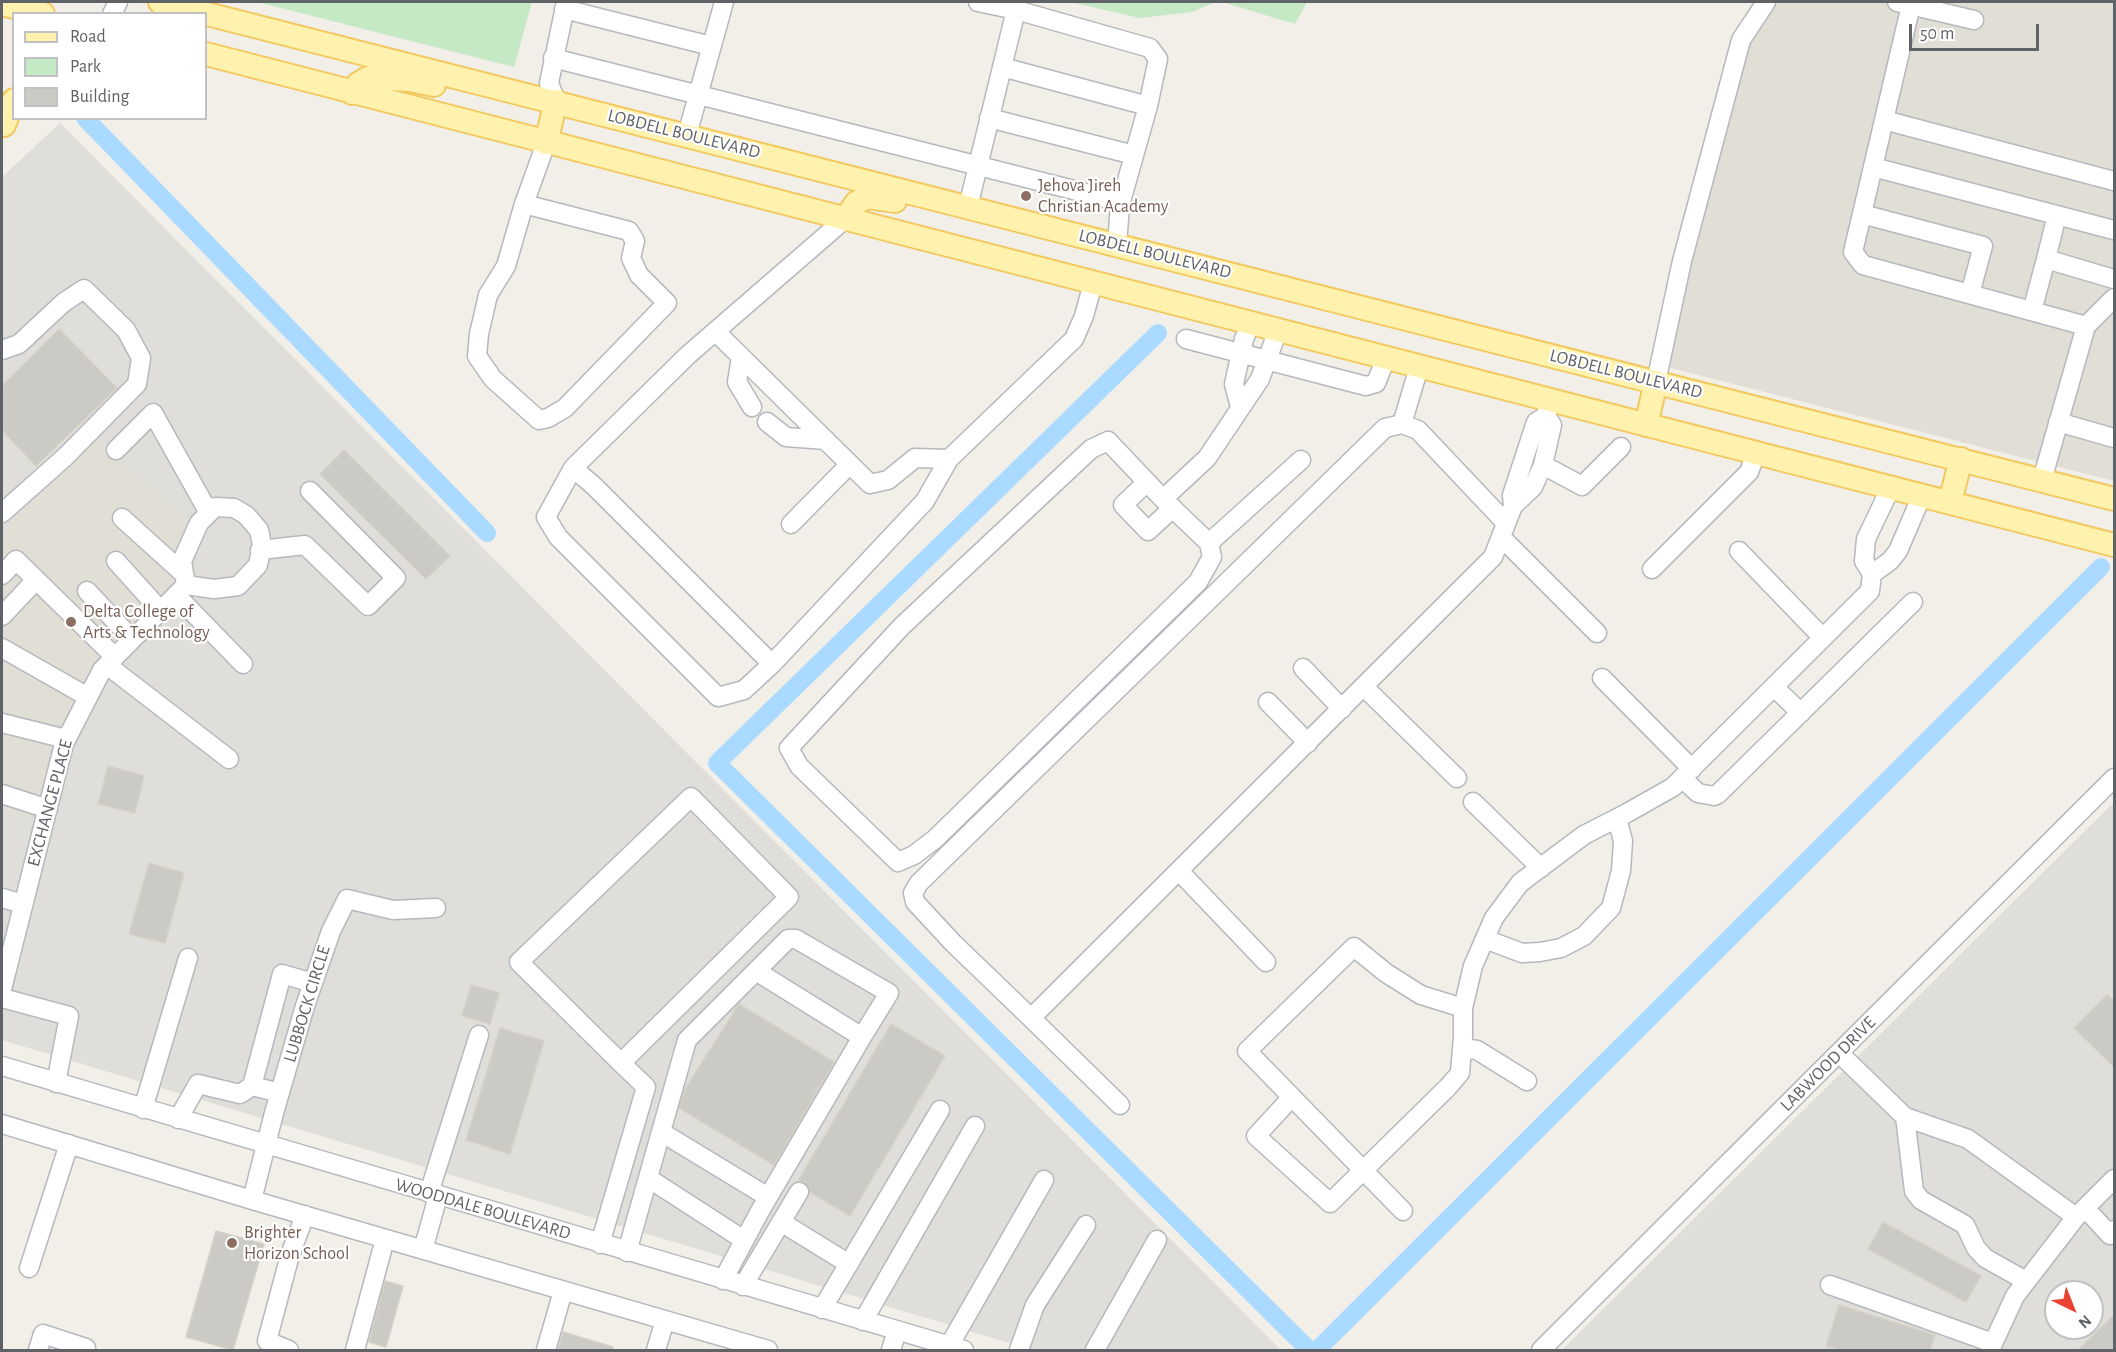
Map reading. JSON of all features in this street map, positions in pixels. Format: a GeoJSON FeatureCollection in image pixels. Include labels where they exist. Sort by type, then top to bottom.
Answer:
{"type":"FeatureCollection","features":[{"type":"Feature","properties":{"kind":"main road","name":"LOBDELL BOULEVARD"},"geometry":{"type":"LineString","coordinates":[[160,2],[200,12]]}},
{"type":"Feature","properties":{"kind":"main road"},"geometry":{"type":"LineString","coordinates":[[2,4],[35,12]]}},
{"type":"Feature","properties":{"kind":"main road"},"geometry":{"type":"LineString","coordinates":[[2,4],[12,17]]}},
{"type":"Feature","properties":{"kind":"main road","name":"LOBDELL BOULEVARD"},"geometry":{"type":"LineString","coordinates":[[207,14],[2115,499]]}},
{"type":"Feature","properties":{"kind":"main road"},"geometry":{"type":"LineString","coordinates":[[207,54],[1386,358],[1548,408],[1646,424],[2115,545]]}},
{"type":"Feature","properties":{"kind":"main road"},"geometry":{"type":"LineString","coordinates":[[352,93],[358,84],[368,78],[410,80],[448,88],[470,80]]}},
{"type":"Feature","properties":{"kind":"main road"},"geometry":{"type":"LineString","coordinates":[[546,143],[556,101]]}},
{"type":"Feature","properties":{"kind":"main road"},"geometry":{"type":"LineString","coordinates":[[6,122],[12,106]]}},
{"type":"Feature","properties":{"kind":"main road"},"geometry":{"type":"LineString","coordinates":[[845,219],[856,203],[867,197],[935,210],[963,205]]}},
{"type":"Feature","properties":{"kind":"main road"},"geometry":{"type":"LineString","coordinates":[[1646,424],[1656,382]]}},
{"type":"Feature","properties":{"kind":"main road"},"geometry":{"type":"LineString","coordinates":[[1950,502],[1961,459]]}},
{"type":"Feature","properties":{"kind":"street"},"geometry":{"type":"LineString","coordinates":[[687,135],[724,2]]}},
{"type":"Feature","properties":{"kind":"street"},"geometry":{"type":"LineString","coordinates":[[978,2],[1016,10],[1150,48],[1158,59],[1149,106],[1121,202],[1117,245]]}},
{"type":"Feature","properties":{"kind":"street"},"geometry":{"type":"LineString","coordinates":[[1656,382],[1682,261],[1741,40],[1766,2]]}},
{"type":"Feature","properties":{"kind":"street"},"geometry":{"type":"LineString","coordinates":[[1974,20],[1904,3],[1884,120],[1853,252],[1863,265],[2086,326]]}},
{"type":"Feature","properties":{"kind":"street"},"geometry":{"type":"LineString","coordinates":[[556,101],[549,83],[565,5],[711,46]]}},
{"type":"Feature","properties":{"kind":"street"},"geometry":{"type":"LineString","coordinates":[[963,205],[978,166],[1016,10]]}},
{"type":"Feature","properties":{"kind":"street"},"geometry":{"type":"LineString","coordinates":[[553,58],[1121,202]]}},
{"type":"Feature","properties":{"kind":"street"},"geometry":{"type":"LineString","coordinates":[[1002,67],[1149,106]]}},
{"type":"Feature","properties":{"kind":"street"},"geometry":{"type":"LineString","coordinates":[[989,118],[1134,156]]}},
{"type":"Feature","properties":{"kind":"street"},"geometry":{"type":"LineString","coordinates":[[1884,120],[2115,181]]}},
{"type":"Feature","properties":{"kind":"street"},"geometry":{"type":"LineString","coordinates":[[524,204],[629,231],[635,241],[631,258],[639,275],[667,303],[565,408],[548,418],[539,420],[493,379],[477,356],[479,334],[488,295],[506,266],[524,204],[546,143]]}},
{"type":"Feature","properties":{"kind":"street"},"geometry":{"type":"LineString","coordinates":[[1873,167],[2115,230]]}},
{"type":"Feature","properties":{"kind":"street"},"geometry":{"type":"LineString","coordinates":[[1862,214],[1983,246],[1970,294]]}},
{"type":"Feature","properties":{"kind":"street"},"geometry":{"type":"LineString","coordinates":[[2032,311],[2057,215]]}},
{"type":"Feature","properties":{"kind":"street"},"geometry":{"type":"LineString","coordinates":[[845,219],[688,355],[573,468],[546,517],[558,537],[718,697],[744,690],[772,664],[925,501],[949,459],[1074,339],[1084,316],[1093,283]]}},
{"type":"Feature","properties":{"kind":"street"},"geometry":{"type":"LineString","coordinates":[[2046,259],[2115,279]]}},
{"type":"Feature","properties":{"kind":"street"},"geometry":{"type":"LineString","coordinates":[[2,350],[19,344],[63,303],[84,289],[126,330],[141,358],[137,384],[65,457],[2,513]]}},
{"type":"Feature","properties":{"kind":"street"},"geometry":{"type":"LineString","coordinates":[[2042,480],[2086,326],[2115,298]]}},
{"type":"Feature","properties":{"kind":"street"},"geometry":{"type":"LineString","coordinates":[[1240,407],[1234,384],[1251,323]]}},
{"type":"Feature","properties":{"kind":"street"},"geometry":{"type":"LineString","coordinates":[[1147,482],[1123,505],[1148,531],[1168,503],[1207,458],[1260,379],[1278,330]]}},
{"type":"Feature","properties":{"kind":"street"},"geometry":{"type":"LineString","coordinates":[[716,332],[870,484],[888,480],[915,458],[949,459]]}},
{"type":"Feature","properties":{"kind":"street"},"geometry":{"type":"LineString","coordinates":[[1186,339],[1366,386],[1376,383],[1386,358]]}},
{"type":"Feature","properties":{"kind":"street"},"geometry":{"type":"LineString","coordinates":[[741,357],[737,382],[752,407]]}},
{"type":"Feature","properties":{"kind":"street"},"geometry":{"type":"LineString","coordinates":[[1402,424],[1419,367]]}},
{"type":"Feature","properties":{"kind":"street"},"geometry":{"type":"LineString","coordinates":[[1506,522],[1533,487],[1539,459],[1536,422],[1548,408]]}},
{"type":"Feature","properties":{"kind":"street"},"geometry":{"type":"LineString","coordinates":[[116,450],[153,413],[209,513]]}},
{"type":"Feature","properties":{"kind":"street"},"geometry":{"type":"LineString","coordinates":[[766,422],[786,437],[826,440]]}},
{"type":"Feature","properties":{"kind":"street"},"geometry":{"type":"LineString","coordinates":[[2058,422],[2115,438]]}},
{"type":"Feature","properties":{"kind":"street"},"geometry":{"type":"LineString","coordinates":[[1120,1105],[954,945],[915,902],[913,893],[919,883],[1384,428],[1402,424],[1418,430],[1506,522],[1597,633]]}},
{"type":"Feature","properties":{"kind":"street"},"geometry":{"type":"LineString","coordinates":[[1108,441],[1168,503],[1209,543],[1212,557],[1198,582],[935,839],[914,855],[898,862],[799,766],[789,748],[902,626],[1091,449],[1108,441]]}},
{"type":"Feature","properties":{"kind":"street"},"geometry":{"type":"LineString","coordinates":[[1539,459],[1582,486],[1621,447]]}},
{"type":"Feature","properties":{"kind":"street"},"geometry":{"type":"LineString","coordinates":[[1652,569],[1749,472],[1756,453]]}},
{"type":"Feature","properties":{"kind":"street"},"geometry":{"type":"LineString","coordinates":[[1031,1018],[1493,557],[1506,522],[1520,470],[1539,459]]}},
{"type":"Feature","properties":{"kind":"street"},"geometry":{"type":"LineString","coordinates":[[1520,470],[1539,459]]}},
{"type":"Feature","properties":{"kind":"street"},"geometry":{"type":"LineString","coordinates":[[1209,543],[1301,460]]}},
{"type":"Feature","properties":{"kind":"street"},"geometry":{"type":"LineString","coordinates":[[791,524],[850,464]]}},
{"type":"Feature","properties":{"kind":"street"},"geometry":{"type":"LineString","coordinates":[[573,468],[594,486],[772,664]]}},
{"type":"Feature","properties":{"kind":"street"},"geometry":{"type":"LineString","coordinates":[[1291,1098],[1256,1136],[1330,1203],[1460,1073],[1463,1008],[1473,966],[1494,918],[1520,883],[1584,835],[1673,787],[1870,591],[1872,574],[1864,561],[1866,539],[1891,487]]}},
{"type":"Feature","properties":{"kind":"street"},"geometry":{"type":"LineString","coordinates":[[260,550],[305,545],[368,606],[396,578],[310,491]]}},
{"type":"Feature","properties":{"kind":"street"},"geometry":{"type":"LineString","coordinates":[[1872,574],[1890,561],[1898,551],[1922,495]]}},
{"type":"Feature","properties":{"kind":"street"},"geometry":{"type":"LineString","coordinates":[[215,507],[234,508],[246,515],[259,530],[262,545],[258,565],[238,586],[214,589],[182,584],[182,561],[199,523],[215,507]]}},
{"type":"Feature","properties":{"kind":"street"},"geometry":{"type":"LineString","coordinates":[[122,518],[182,584],[243,664]]}},
{"type":"Feature","properties":{"kind":"street"},"geometry":{"type":"LineString","coordinates":[[1739,551],[1824,638]]}},
{"type":"Feature","properties":{"kind":"street"},"geometry":{"type":"LineString","coordinates":[[2,575],[16,560],[111,661],[229,759]]}},
{"type":"Feature","properties":{"kind":"street"},"geometry":{"type":"LineString","coordinates":[[116,561],[160,610]]}},
{"type":"Feature","properties":{"kind":"street"},"geometry":{"type":"LineString","coordinates":[[2,616],[36,580]]}},
{"type":"Feature","properties":{"kind":"street","name":"EXCHANGE PLACE"},"geometry":{"type":"LineString","coordinates":[[2,989],[66,739],[102,670],[182,584]]}},
{"type":"Feature","properties":{"kind":"street"},"geometry":{"type":"LineString","coordinates":[[87,591],[132,639]]}},
{"type":"Feature","properties":{"kind":"street"},"geometry":{"type":"LineString","coordinates":[[1602,678],[1687,773],[1698,793],[1714,796],[1913,602]]}},
{"type":"Feature","properties":{"kind":"street"},"geometry":{"type":"LineString","coordinates":[[2,648],[88,697]]}},
{"type":"Feature","properties":{"kind":"street"},"geometry":{"type":"LineString","coordinates":[[1303,668],[1342,709]]}},
{"type":"Feature","properties":{"kind":"street"},"geometry":{"type":"LineString","coordinates":[[1364,687],[1457,778]]}},
{"type":"Feature","properties":{"kind":"street"},"geometry":{"type":"LineString","coordinates":[[1774,687],[1801,713]]}},
{"type":"Feature","properties":{"kind":"street"},"geometry":{"type":"LineString","coordinates":[[1268,702],[1308,743]]}},
{"type":"Feature","properties":{"kind":"street"},"geometry":{"type":"LineString","coordinates":[[2,723],[66,739]]}},
{"type":"Feature","properties":{"kind":"street","name":"LABWOOD DRIVE"},"geometry":{"type":"LineString","coordinates":[[1541,1350],[2115,778]]}},
{"type":"Feature","properties":{"kind":"street"},"geometry":{"type":"LineString","coordinates":[[2,794],[48,809]]}},
{"type":"Feature","properties":{"kind":"street"},"geometry":{"type":"LineString","coordinates":[[600,1244],[645,1087],[519,962],[691,797],[789,897],[621,1063]]}},
{"type":"Feature","properties":{"kind":"street"},"geometry":{"type":"LineString","coordinates":[[1473,802],[1540,868]]}},
{"type":"Feature","properties":{"kind":"street"},"geometry":{"type":"LineString","coordinates":[[1485,939],[1522,953],[1561,948],[1584,936],[1611,908],[1621,871],[1623,841],[1617,818]]}},
{"type":"Feature","properties":{"kind":"street"},"geometry":{"type":"LineString","coordinates":[[1179,871],[1266,962]]}},
{"type":"Feature","properties":{"kind":"street"},"geometry":{"type":"LineString","coordinates":[[2,898],[23,904]]}},
{"type":"Feature","properties":{"kind":"street","name":"LUBBOCK CIRCLE"},"geometry":{"type":"LineString","coordinates":[[252,1200],[280,1093],[313,983],[331,931],[346,899],[393,910],[436,908]]}},
{"type":"Feature","properties":{"kind":"street"},"geometry":{"type":"LineString","coordinates":[[627,1252],[687,1040],[788,939],[796,939],[890,993],[768,1197],[723,1280]]}},
{"type":"Feature","properties":{"kind":"street"},"geometry":{"type":"LineString","coordinates":[[1403,1211],[1247,1051],[1354,946],[1386,973],[1421,995],[1463,1008]]}},
{"type":"Feature","properties":{"kind":"street"},"geometry":{"type":"LineString","coordinates":[[143,1109],[188,958]]}},
{"type":"Feature","properties":{"kind":"street"},"geometry":{"type":"LineString","coordinates":[[756,970],[862,1037]]}},
{"type":"Feature","properties":{"kind":"street"},"geometry":{"type":"LineString","coordinates":[[178,1119],[198,1084],[240,1094],[252,1086],[282,974],[313,983]]}},
{"type":"Feature","properties":{"kind":"street"},"geometry":{"type":"LineString","coordinates":[[2,999],[69,1016],[56,1083]]}},
{"type":"Feature","properties":{"kind":"street"},"geometry":{"type":"LineString","coordinates":[[423,1250],[433,1195],[479,1035]]}},
{"type":"Feature","properties":{"kind":"street"},"geometry":{"type":"LineString","coordinates":[[1462,1048],[1477,1050],[1527,1081]]}},
{"type":"Feature","properties":{"kind":"street"},"geometry":{"type":"LineString","coordinates":[[1839,1053],[1905,1118],[1968,1140],[2081,1213],[2110,1235],[2115,1230]]}},
{"type":"Feature","properties":{"kind":"street","name":"WOODDALE BOULEVARD"},"geometry":{"type":"LineString","coordinates":[[2,1066],[956,1348]]}},
{"type":"Feature","properties":{"kind":"street"},"geometry":{"type":"LineString","coordinates":[[252,1086],[280,1093]]}},
{"type":"Feature","properties":{"kind":"street"},"geometry":{"type":"LineString","coordinates":[[822,1309],[940,1110]]}},
{"type":"Feature","properties":{"kind":"street"},"geometry":{"type":"LineString","coordinates":[[1905,1118],[1914,1191],[1921,1200],[1965,1225],[1976,1248],[1985,1258],[2026,1281]]}},
{"type":"Feature","properties":{"kind":"street"},"geometry":{"type":"LineString","coordinates":[[863,1321],[975,1126]]}},
{"type":"Feature","properties":{"kind":"street"},"geometry":{"type":"LineString","coordinates":[[2,1128],[69,1144],[252,1200],[768,1350]]}},
{"type":"Feature","properties":{"kind":"street"},"geometry":{"type":"LineString","coordinates":[[661,1132],[768,1197]]}},
{"type":"Feature","properties":{"kind":"street"},"geometry":{"type":"LineString","coordinates":[[29,1268],[69,1144]]}},
{"type":"Feature","properties":{"kind":"street"},"geometry":{"type":"LineString","coordinates":[[648,1178],[744,1240]]}},
{"type":"Feature","properties":{"kind":"street"},"geometry":{"type":"LineString","coordinates":[[1830,1285],[1991,1347],[2015,1296],[2026,1281],[2081,1213],[2115,1179]]}},
{"type":"Feature","properties":{"kind":"street"},"geometry":{"type":"LineString","coordinates":[[956,1348],[1044,1180]]}},
{"type":"Feature","properties":{"kind":"street"},"geometry":{"type":"LineString","coordinates":[[743,1286],[799,1192]]}},
{"type":"Feature","properties":{"kind":"street"},"geometry":{"type":"LineString","coordinates":[[289,1350],[267,1341],[290,1255],[305,1215]]}},
{"type":"Feature","properties":{"kind":"street"},"geometry":{"type":"LineString","coordinates":[[781,1222],[849,1264]]}},
{"type":"Feature","properties":{"kind":"street"},"geometry":{"type":"LineString","coordinates":[[1019,1350],[1035,1305],[1086,1225]]}},
{"type":"Feature","properties":{"kind":"street"},"geometry":{"type":"LineString","coordinates":[[355,1350],[385,1239]]}},
{"type":"Feature","properties":{"kind":"street"},"geometry":{"type":"LineString","coordinates":[[1095,1350],[1157,1240]]}},
{"type":"Feature","properties":{"kind":"street"},"geometry":{"type":"LineString","coordinates":[[546,1350],[563,1291]]}},
{"type":"Feature","properties":{"kind":"street"},"geometry":{"type":"LineString","coordinates":[[656,1350],[665,1320]]}},
{"type":"Feature","properties":{"kind":"street"},"geometry":{"type":"LineString","coordinates":[[891,1350],[897,1331]]}},
{"type":"Feature","properties":{"kind":"street"},"geometry":{"type":"LineString","coordinates":[[38,1350],[43,1335],[86,1348],[85,1350]]}},
{"type":"Feature","properties":{"kind":"shaded area"},"geometry":{"type":"Polygon","coordinates":[[[1777,2],[2114,2],[2114,481],[1667,367],[1747,31],[1777,2]]]}},
{"type":"Feature","properties":{"kind":"shaded area"},"geometry":{"type":"Polygon","coordinates":[[[60,123],[1281,1350],[1033,1350],[2,1040],[2,177],[60,123]]]}},
{"type":"Feature","properties":{"kind":"shaded area","name":"Delta College of Arts & Technology"},"geometry":{"type":"Polygon","coordinates":[[[97,439],[191,526],[178,582],[102,662],[37,820],[2,809],[2,534],[97,439]]]}},
{"type":"Feature","properties":{"kind":"shaded area"},"geometry":{"type":"Polygon","coordinates":[[[2114,802],[2114,1350],[1562,1350],[2114,802]]]}},
{"type":"Feature","properties":{"kind":"green space"},"geometry":{"type":"Polygon","coordinates":[[[257,2],[532,2],[514,67],[257,2]]]}},
{"type":"Feature","properties":{"kind":"green space"},"geometry":{"type":"Polygon","coordinates":[[[1070,2],[1215,2],[1192,12],[1140,18],[1070,2]]]}},
{"type":"Feature","properties":{"kind":"green space"},"geometry":{"type":"Polygon","coordinates":[[[1222,2],[1307,2],[1295,24],[1222,2]]]}},
{"type":"Feature","properties":{"kind":"building"},"geometry":{"type":"Polygon","coordinates":[[[59,329],[117,388],[36,466],[2,430],[2,386],[59,329]]]}},
{"type":"Feature","properties":{"kind":"building"},"geometry":{"type":"Polygon","coordinates":[[[344,450],[450,556],[426,579],[320,474],[344,450]]]}},
{"type":"Feature","properties":{"kind":"building"},"geometry":{"type":"Polygon","coordinates":[[[108,766],[144,776],[135,813],[98,804],[108,766]]]}},
{"type":"Feature","properties":{"kind":"building"},"geometry":{"type":"Polygon","coordinates":[[[149,863],[184,873],[165,943],[129,934],[149,863]]]}},
{"type":"Feature","properties":{"kind":"building"},"geometry":{"type":"Polygon","coordinates":[[[471,985],[499,993],[490,1024],[462,1016],[471,985]]]}},
{"type":"Feature","properties":{"kind":"building"},"geometry":{"type":"Polygon","coordinates":[[[2107,995],[2115,1002],[2115,1068],[2074,1028],[2107,995]]]}},
{"type":"Feature","properties":{"kind":"building"},"geometry":{"type":"Polygon","coordinates":[[[739,1004],[834,1062],[774,1165],[679,1108],[684,1091],[739,1004]]]}},
{"type":"Feature","properties":{"kind":"building"},"geometry":{"type":"Polygon","coordinates":[[[891,1024],[945,1056],[850,1216],[810,1192],[805,1183],[798,1181],[891,1024]]]}},
{"type":"Feature","properties":{"kind":"building"},"geometry":{"type":"Polygon","coordinates":[[[500,1028],[544,1041],[510,1154],[466,1140],[500,1028]]]}},
{"type":"Feature","properties":{"kind":"building"},"geometry":{"type":"Polygon","coordinates":[[[1883,1222],[1981,1276],[1966,1302],[1868,1249],[1883,1222]]]}},
{"type":"Feature","properties":{"kind":"building"},"geometry":{"type":"Polygon","coordinates":[[[216,1231],[264,1244],[233,1350],[186,1337],[216,1231]]]}},
{"type":"Feature","properties":{"kind":"building"},"geometry":{"type":"Polygon","coordinates":[[[385,1281],[403,1286],[386,1347],[369,1342],[385,1281]]]}},
{"type":"Feature","properties":{"kind":"building"},"geometry":{"type":"Polygon","coordinates":[[[1839,1305],[1935,1335],[1930,1350],[1842,1350],[1826,1346],[1839,1305]]]}},
{"type":"Feature","properties":{"kind":"building"},"geometry":{"type":"Polygon","coordinates":[[[2115,1314],[2115,1350],[2078,1350],[2088,1340],[2104,1340],[2104,1325],[2115,1314]]]}},
{"type":"Feature","properties":{"kind":"building"},"geometry":{"type":"Polygon","coordinates":[[[563,1332],[613,1347],[613,1350],[558,1350],[563,1332]]]}},
{"type":"Feature","properties":{"kind":"waterway"},"geometry":{"type":"LineString","coordinates":[[87,120],[487,533]]}},
{"type":"Feature","properties":{"kind":"waterway"},"geometry":{"type":"LineString","coordinates":[[1158,333],[717,763],[1309,1350]]}},
{"type":"Feature","properties":{"kind":"waterway"},"geometry":{"type":"LineString","coordinates":[[1317,1350],[2101,567]]}},
{"type":"Feature","properties":{"kind":"place","name":"Jehova Jireh Christian Academy"},"geometry":{"type":"Point","coordinates":[1026,196]}},
{"type":"Feature","properties":{"kind":"place","name":"Delta College of Arts & Technology"},"geometry":{"type":"Point","coordinates":[71,622]}},
{"type":"Feature","properties":{"kind":"place","name":"Brighter Horizon School"},"geometry":{"type":"Point","coordinates":[232,1243]}}]}
